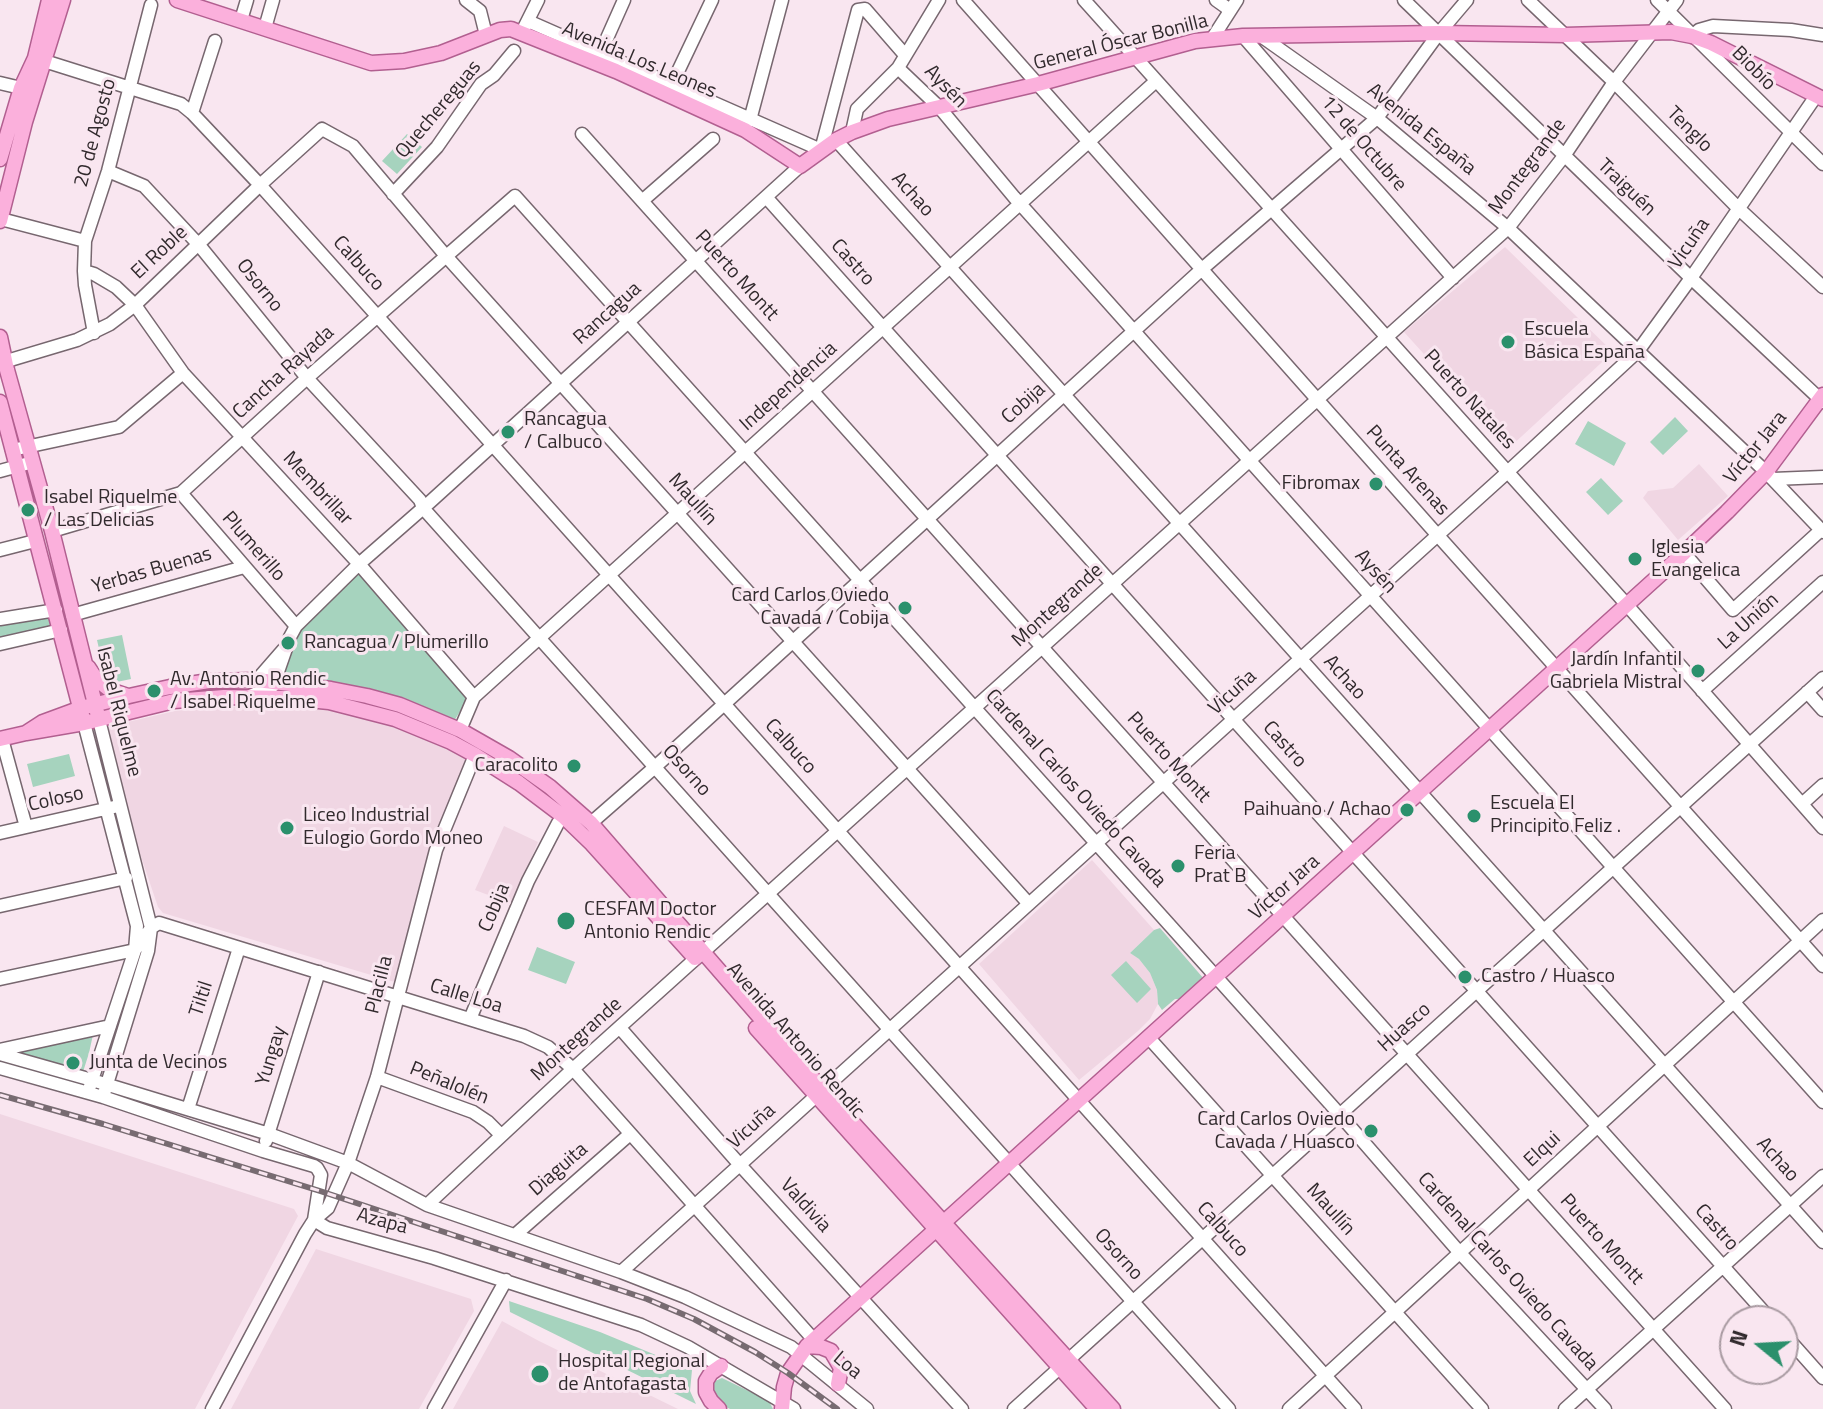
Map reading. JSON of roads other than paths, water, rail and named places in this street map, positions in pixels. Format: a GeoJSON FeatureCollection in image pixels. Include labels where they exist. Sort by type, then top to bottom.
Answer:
{"type":"FeatureCollection","features":[{"type":"Feature","properties":{"kind":"main road"},"geometry":{"type":"LineString","coordinates":[[0,220],[30,106],[49,0]]}},
{"type":"Feature","properties":{"kind":"main road"},"geometry":{"type":"LineString","coordinates":[[0,159],[4,127],[21,88],[39,60],[63,0]]}},
{"type":"Feature","properties":{"kind":"main road","name":"Avenida Los Leones"},"geometry":{"type":"LineString","coordinates":[[177,0],[371,63],[404,61],[441,53],[500,30],[525,27],[738,126],[800,166]]}},
{"type":"Feature","properties":{"kind":"main road","name":"General Óscar Bonilla"},"geometry":{"type":"LineString","coordinates":[[852,132],[888,119],[1038,84],[1195,41],[1243,36],[1671,32],[1711,43],[1820,97]]}},
{"type":"Feature","properties":{"kind":"main road","name":"Rancagua"},"geometry":{"type":"LineString","coordinates":[[800,166],[852,132]]}},
{"type":"Feature","properties":{"kind":"main road","name":"Isabel Riquelme"},"geometry":{"type":"LineString","coordinates":[[0,337],[2,362],[29,446],[86,664],[90,714]]}},
{"type":"Feature","properties":{"kind":"main road","name":"Víctor Jara"},"geometry":{"type":"LineString","coordinates":[[786,1407],[784,1387],[788,1373],[807,1347],[1769,475],[1822,399]]}},
{"type":"Feature","properties":{"kind":"main road","name":"Isabel Riquelme"},"geometry":{"type":"LineString","coordinates":[[0,402],[35,541],[90,714]]}},
{"type":"Feature","properties":{"kind":"main road"},"geometry":{"type":"LineString","coordinates":[[86,664],[96,679],[110,690],[129,696]]}},
{"type":"Feature","properties":{"kind":"main road","name":"Avenida Antonio Rendic"},"geometry":{"type":"LineString","coordinates":[[90,714],[129,696],[170,687],[209,681],[276,681],[331,689],[400,705],[460,730],[528,771],[591,823],[700,956],[819,1093],[1064,1364],[1113,1409]]}},
{"type":"Feature","properties":{"kind":"main road","name":"Avenida Antonio Rendic"},"geometry":{"type":"LineString","coordinates":[[1,739],[26,733],[43,722],[174,701],[224,697],[315,700],[395,719],[475,755],[564,817],[700,956]]}},
{"type":"Feature","properties":{"kind":"main road"},"geometry":{"type":"LineString","coordinates":[[807,1347],[831,1351],[841,1368],[838,1384]]}},
{"type":"Feature","properties":{"kind":"main road","name":"Avenida Antonio Rendic"},"geometry":{"type":"LineString","coordinates":[[1064,1364],[1097,1409]]}},
{"type":"Feature","properties":{"kind":"main road"},"geometry":{"type":"LineString","coordinates":[[719,1409],[706,1392],[706,1381],[721,1366]]}},
{"type":"Feature","properties":{"kind":"street"},"geometry":{"type":"LineString","coordinates":[[241,20],[247,0]]}},
{"type":"Feature","properties":{"kind":"street"},"geometry":{"type":"LineString","coordinates":[[265,28],[273,0]]}},
{"type":"Feature","properties":{"kind":"street"},"geometry":{"type":"LineString","coordinates":[[466,0],[480,11],[486,35]]}},
{"type":"Feature","properties":{"kind":"street"},"geometry":{"type":"LineString","coordinates":[[525,27],[538,0]]}},
{"type":"Feature","properties":{"kind":"street"},"geometry":{"type":"LineString","coordinates":[[600,54],[624,0]]}},
{"type":"Feature","properties":{"kind":"street"},"geometry":{"type":"LineString","coordinates":[[672,84],[712,0]]}},
{"type":"Feature","properties":{"kind":"street"},"geometry":{"type":"LineString","coordinates":[[750,120],[782,0]]}},
{"type":"Feature","properties":{"kind":"street"},"geometry":{"type":"LineString","coordinates":[[852,132],[857,109],[898,68],[939,0]]}},
{"type":"Feature","properties":{"kind":"street","name":"Punta Arenas"},"geometry":{"type":"LineString","coordinates":[[963,0],[1823,966]]}},
{"type":"Feature","properties":{"kind":"street","name":"Puerto Natales"},"geometry":{"type":"LineString","coordinates":[[1084,0],[1823,828]]}},
{"type":"Feature","properties":{"kind":"street"},"geometry":{"type":"LineString","coordinates":[[1212,39],[1233,5],[1216,0]]}},
{"type":"Feature","properties":{"kind":"street","name":"Traiguén"},"geometry":{"type":"LineString","coordinates":[[1404,0],[1691,278],[1822,399]]}},
{"type":"Feature","properties":{"kind":"street","name":"Cobija"},"geometry":{"type":"LineString","coordinates":[[591,823],[1202,269],[1377,118],[1467,0]]}},
{"type":"Feature","properties":{"kind":"street","name":"Tenglo"},"geometry":{"type":"LineString","coordinates":[[1528,0],[1738,208],[1823,287]]}},
{"type":"Feature","properties":{"kind":"street","name":"Biobío"},"geometry":{"type":"LineString","coordinates":[[1657,0],[1672,5],[1692,36],[1823,164]]}},
{"type":"Feature","properties":{"kind":"street","name":"20 de Agosto"},"geometry":{"type":"LineString","coordinates":[[94,333],[85,285],[85,241],[108,171],[151,5]]}},
{"type":"Feature","properties":{"kind":"street","name":"Montegrande"},"geometry":{"type":"LineString","coordinates":[[427,1205],[573,1069],[1508,228],[1564,156],[1672,5]]}},
{"type":"Feature","properties":{"kind":"street"},"geometry":{"type":"LineString","coordinates":[[821,150],[858,10],[865,9],[905,55]]}},
{"type":"Feature","properties":{"kind":"street"},"geometry":{"type":"LineString","coordinates":[[1692,36],[1699,30],[1713,26],[1823,35]]}},
{"type":"Feature","properties":{"kind":"street","name":"Avenida Los Leones"},"geometry":{"type":"LineString","coordinates":[[525,27],[600,54],[821,150]]}},
{"type":"Feature","properties":{"kind":"street","name":"12 de Octubre"},"geometry":{"type":"LineString","coordinates":[[1243,36],[1453,278]]}},
{"type":"Feature","properties":{"kind":"street","name":"Avenida España"},"geometry":{"type":"LineString","coordinates":[[1261,36],[1377,118],[1508,228],[1769,475],[1822,531]]}},
{"type":"Feature","properties":{"kind":"street"},"geometry":{"type":"LineString","coordinates":[[192,113],[215,41]]}},
{"type":"Feature","properties":{"kind":"street","name":"Quechereguas"},"geometry":{"type":"LineString","coordinates":[[393,194],[437,147],[481,84],[494,75],[514,51]]}},
{"type":"Feature","properties":{"kind":"street","name":"Calbuco"},"geometry":{"type":"LineString","coordinates":[[39,60],[181,104],[192,113],[378,316],[1355,1409]]}},
{"type":"Feature","properties":{"kind":"street","name":"Aysén"},"geometry":{"type":"LineString","coordinates":[[898,68],[939,107],[1020,204],[1823,1102]]}},
{"type":"Feature","properties":{"kind":"street","name":"Independencia"},"geometry":{"type":"LineString","coordinates":[[460,730],[474,697],[1156,81]]}},
{"type":"Feature","properties":{"kind":"street"},"geometry":{"type":"LineString","coordinates":[[0,83],[21,88],[30,106]]}},
{"type":"Feature","properties":{"kind":"street","name":"Vicuña"},"geometry":{"type":"LineString","coordinates":[[621,1272],[1638,351],[1790,133],[1820,97]]}},
{"type":"Feature","properties":{"kind":"street","name":"Maullín"},"geometry":{"type":"LineString","coordinates":[[322,129],[353,146],[446,256],[1029,904]]}},
{"type":"Feature","properties":{"kind":"street","name":"El Roble"},"geometry":{"type":"LineString","coordinates":[[2,362],[77,340],[110,324],[135,305],[322,129]]}},
{"type":"Feature","properties":{"kind":"street","name":"Puerto Montt"},"geometry":{"type":"LineString","coordinates":[[582,134],[1725,1409]]}},
{"type":"Feature","properties":{"kind":"street"},"geometry":{"type":"LineString","coordinates":[[642,201],[713,139]]}},
{"type":"Feature","properties":{"kind":"street","name":"Achao"},"geometry":{"type":"LineString","coordinates":[[836,140],[1823,1242]]}},
{"type":"Feature","properties":{"kind":"street","name":"Rancagua"},"geometry":{"type":"LineString","coordinates":[[276,681],[296,626],[359,564],[800,166]]}},
{"type":"Feature","properties":{"kind":"street","name":"Osorno"},"geometry":{"type":"LineString","coordinates":[[108,171],[144,186],[199,245],[307,378],[420,500],[423,508],[1229,1409]]}},
{"type":"Feature","properties":{"kind":"street","name":"Cancha Rayada"},"geometry":{"type":"LineString","coordinates":[[52,531],[181,493],[515,196]]}},
{"type":"Feature","properties":{"kind":"street","name":"Cardenal Carlos Oviedo Cavada"},"geometry":{"type":"LineString","coordinates":[[515,196],[1340,1114],[1460,1253],[1605,1409]]}},
{"type":"Feature","properties":{"kind":"street","name":"Castro"},"geometry":{"type":"LineString","coordinates":[[766,197],[1758,1305]]}},
{"type":"Feature","properties":{"kind":"street"},"geometry":{"type":"LineString","coordinates":[[0,220],[85,241]]}},
{"type":"Feature","properties":{"kind":"street"},"geometry":{"type":"LineString","coordinates":[[84,271],[116,287],[135,305]]}},
{"type":"Feature","properties":{"kind":"street","name":"Membrillar"},"geometry":{"type":"LineString","coordinates":[[135,305],[183,373],[359,564],[474,697]]}},
{"type":"Feature","properties":{"kind":"street"},"geometry":{"type":"LineString","coordinates":[[12,450],[119,427],[183,373]]}},
{"type":"Feature","properties":{"kind":"street"},"geometry":{"type":"LineString","coordinates":[[0,471],[33,462]]}},
{"type":"Feature","properties":{"kind":"street"},"geometry":{"type":"LineString","coordinates":[[1769,475],[1823,477]]}},
{"type":"Feature","properties":{"kind":"street","name":"Plumerillo"},"geometry":{"type":"LineString","coordinates":[[181,493],[296,626]]}},
{"type":"Feature","properties":{"kind":"street"},"geometry":{"type":"LineString","coordinates":[[1684,553],[1733,610],[1822,531]]}},
{"type":"Feature","properties":{"kind":"street"},"geometry":{"type":"LineString","coordinates":[[0,550],[35,541]]}},
{"type":"Feature","properties":{"kind":"street","name":"Yerbas Buenas"},"geometry":{"type":"LineString","coordinates":[[72,615],[244,567]]}},
{"type":"Feature","properties":{"kind":"street","name":"La Unión"},"geometry":{"type":"LineString","coordinates":[[1702,691],[1823,582]]}},
{"type":"Feature","properties":{"kind":"street"},"geometry":{"type":"LineString","coordinates":[[0,619],[56,610]]}},
{"type":"Feature","properties":{"kind":"street"},"geometry":{"type":"LineString","coordinates":[[0,644],[61,630]]}},
{"type":"Feature","properties":{"kind":"street","name":"Rancagua"},"geometry":{"type":"LineString","coordinates":[[257,680],[287,647]]}},
{"type":"Feature","properties":{"kind":"street","name":"Huasco"},"geometry":{"type":"LineString","coordinates":[[1014,1409],[1823,678]]}},
{"type":"Feature","properties":{"kind":"street","name":"Avenida Antonio Rendic"},"geometry":{"type":"LineString","coordinates":[[247,697],[267,689],[276,681]]}},
{"type":"Feature","properties":{"kind":"street"},"geometry":{"type":"LineString","coordinates":[[1807,692],[1823,710]]}},
{"type":"Feature","properties":{"kind":"street","name":"Isabel Riquelme"},"geometry":{"type":"LineString","coordinates":[[90,714],[121,805],[151,928],[148,951],[105,1091]]}},
{"type":"Feature","properties":{"kind":"street","name":"Isabel Riquelme"},"geometry":{"type":"LineString","coordinates":[[90,714],[106,809],[137,926],[135,950],[90,1086]]}},
{"type":"Feature","properties":{"kind":"street"},"geometry":{"type":"LineString","coordinates":[[1,739],[4,763],[26,827]]}},
{"type":"Feature","properties":{"kind":"street","name":"Placilla"},"geometry":{"type":"LineString","coordinates":[[314,1220],[328,1208],[348,1163],[377,1077],[436,850],[475,755]]}},
{"type":"Feature","properties":{"kind":"street"},"geometry":{"type":"LineString","coordinates":[[1802,804],[1823,785]]}},
{"type":"Feature","properties":{"kind":"street","name":"Coloso"},"geometry":{"type":"LineString","coordinates":[[0,833],[121,805]]}},
{"type":"Feature","properties":{"kind":"street","name":"Cobija"},"geometry":{"type":"LineString","coordinates":[[470,1019],[528,881],[564,817]]}},
{"type":"Feature","properties":{"kind":"street"},"geometry":{"type":"LineString","coordinates":[[0,906],[126,878]]}},
{"type":"Feature","properties":{"kind":"street","name":"Elqui"},"geometry":{"type":"LineString","coordinates":[[1289,1409],[1823,920]]}},
{"type":"Feature","properties":{"kind":"street","name":"Calle Loa"},"geometry":{"type":"LineString","coordinates":[[151,928],[159,923],[524,1036],[548,1047],[573,1069],[694,1206],[807,1347]]}},
{"type":"Feature","properties":{"kind":"street"},"geometry":{"type":"LineString","coordinates":[[0,979],[135,950],[151,928]]}},
{"type":"Feature","properties":{"kind":"street","name":"Tiltil"},"geometry":{"type":"LineString","coordinates":[[188,1109],[239,948]]}},
{"type":"Feature","properties":{"kind":"street","name":"Yungay"},"geometry":{"type":"LineString","coordinates":[[263,1151],[319,972]]}},
{"type":"Feature","properties":{"kind":"street"},"geometry":{"type":"LineString","coordinates":[[0,1052],[110,1026]]}},
{"type":"Feature","properties":{"kind":"street","name":"Valdivia"},"geometry":{"type":"LineString","coordinates":[[620,1028],[962,1409]]}},
{"type":"Feature","properties":{"kind":"street","name":"Maullín"},"geometry":{"type":"LineString","coordinates":[[1149,1038],[1482,1409]]}},
{"type":"Feature","properties":{"kind":"street","name":"Azapa"},"geometry":{"type":"LineString","coordinates":[[0,1052],[263,1151],[308,1164],[320,1171],[321,1185],[314,1220],[323,1226],[506,1280],[641,1325],[688,1347],[786,1407]]}},
{"type":"Feature","properties":{"kind":"street","name":"Azapa"},"geometry":{"type":"LineString","coordinates":[[0,1068],[90,1086]]}},
{"type":"Feature","properties":{"kind":"street","name":"Peñalolén"},"geometry":{"type":"LineString","coordinates":[[377,1077],[473,1112],[501,1135]]}},
{"type":"Feature","properties":{"kind":"street","name":"Azapa"},"geometry":{"type":"LineString","coordinates":[[105,1091],[188,1109],[269,1134],[348,1163],[427,1205],[621,1272],[685,1297],[791,1347],[807,1347]]}},
{"type":"Feature","properties":{"kind":"street","name":"Diaguita"},"geometry":{"type":"LineString","coordinates":[[515,1235],[630,1134]]}},
{"type":"Feature","properties":{"kind":"street"},"geometry":{"type":"LineString","coordinates":[[1565,1409],[1823,1176]]}},
{"type":"Feature","properties":{"kind":"street"},"geometry":{"type":"LineString","coordinates":[[212,1409],[314,1220]]}},
{"type":"Feature","properties":{"kind":"street"},"geometry":{"type":"LineString","coordinates":[[434,1409],[506,1280]]}},
{"type":"Feature","properties":{"kind":"street","name":"Loa"},"geometry":{"type":"LineString","coordinates":[[807,1347],[838,1384],[867,1409]]}},
{"type":"Feature","properties":{"kind":"street"},"geometry":{"type":"LineString","coordinates":[[1799,1351],[1823,1378]]}},
{"type":"Feature","properties":{"kind":"railway"},"geometry":{"type":"LineString","coordinates":[[0,1095],[320,1191],[647,1299],[694,1319],[755,1352],[837,1409]]}},
{"type":"Feature","properties":{"kind":"place","name":"Escuela Básica España"},"geometry":{"type":"Point","coordinates":[1508,342]}},
{"type":"Feature","properties":{"kind":"place","name":"Rancagua / Calbuco"},"geometry":{"type":"Point","coordinates":[508,432]}},
{"type":"Feature","properties":{"kind":"place","name":"Fibromax"},"geometry":{"type":"Point","coordinates":[1376,484]}},
{"type":"Feature","properties":{"kind":"place","name":"Isabel Riquelme / Las Delicias"},"geometry":{"type":"Point","coordinates":[28,510]}},
{"type":"Feature","properties":{"kind":"place","name":"Iglesia Evangelica"},"geometry":{"type":"Point","coordinates":[1635,559]}},
{"type":"Feature","properties":{"kind":"place","name":"Card Carlos Oviedo Cavada / Cobija"},"geometry":{"type":"Point","coordinates":[905,608]}},
{"type":"Feature","properties":{"kind":"place","name":"Rancagua / Plumerillo"},"geometry":{"type":"Point","coordinates":[288,643]}},
{"type":"Feature","properties":{"kind":"place","name":"Jardín Infantil Gabriela Mistral"},"geometry":{"type":"Point","coordinates":[1698,671]}},
{"type":"Feature","properties":{"kind":"place","name":"Av. Antonio Rendic / Isabel Riquelme"},"geometry":{"type":"Point","coordinates":[154,691]}},
{"type":"Feature","properties":{"kind":"place","name":"Caracolito"},"geometry":{"type":"Point","coordinates":[574,766]}},
{"type":"Feature","properties":{"kind":"place","name":"Paihuano / Achao"},"geometry":{"type":"Point","coordinates":[1407,810]}},
{"type":"Feature","properties":{"kind":"place","name":"Escuela El Principito Feliz ."},"geometry":{"type":"Point","coordinates":[1474,816]}},
{"type":"Feature","properties":{"kind":"place","name":"Liceo Industrial Eulogio Gordo Moneo"},"geometry":{"type":"Point","coordinates":[287,828]}},
{"type":"Feature","properties":{"kind":"place","name":"Feria Prat B"},"geometry":{"type":"Point","coordinates":[1178,866]}},
{"type":"Feature","properties":{"kind":"place","name":"CESFAM Doctor Antonio Rendic"},"geometry":{"type":"Point","coordinates":[566,921]}},
{"type":"Feature","properties":{"kind":"place","name":"Castro / Huasco"},"geometry":{"type":"Point","coordinates":[1465,977]}},
{"type":"Feature","properties":{"kind":"place","name":"Junta de Vecinos"},"geometry":{"type":"Point","coordinates":[73,1063]}},
{"type":"Feature","properties":{"kind":"place","name":"Card Carlos Oviedo Cavada / Huasco"},"geometry":{"type":"Point","coordinates":[1371,1131]}},
{"type":"Feature","properties":{"kind":"place","name":"Hospital Regional de Antofagasta"},"geometry":{"type":"Point","coordinates":[540,1374]}}]}
